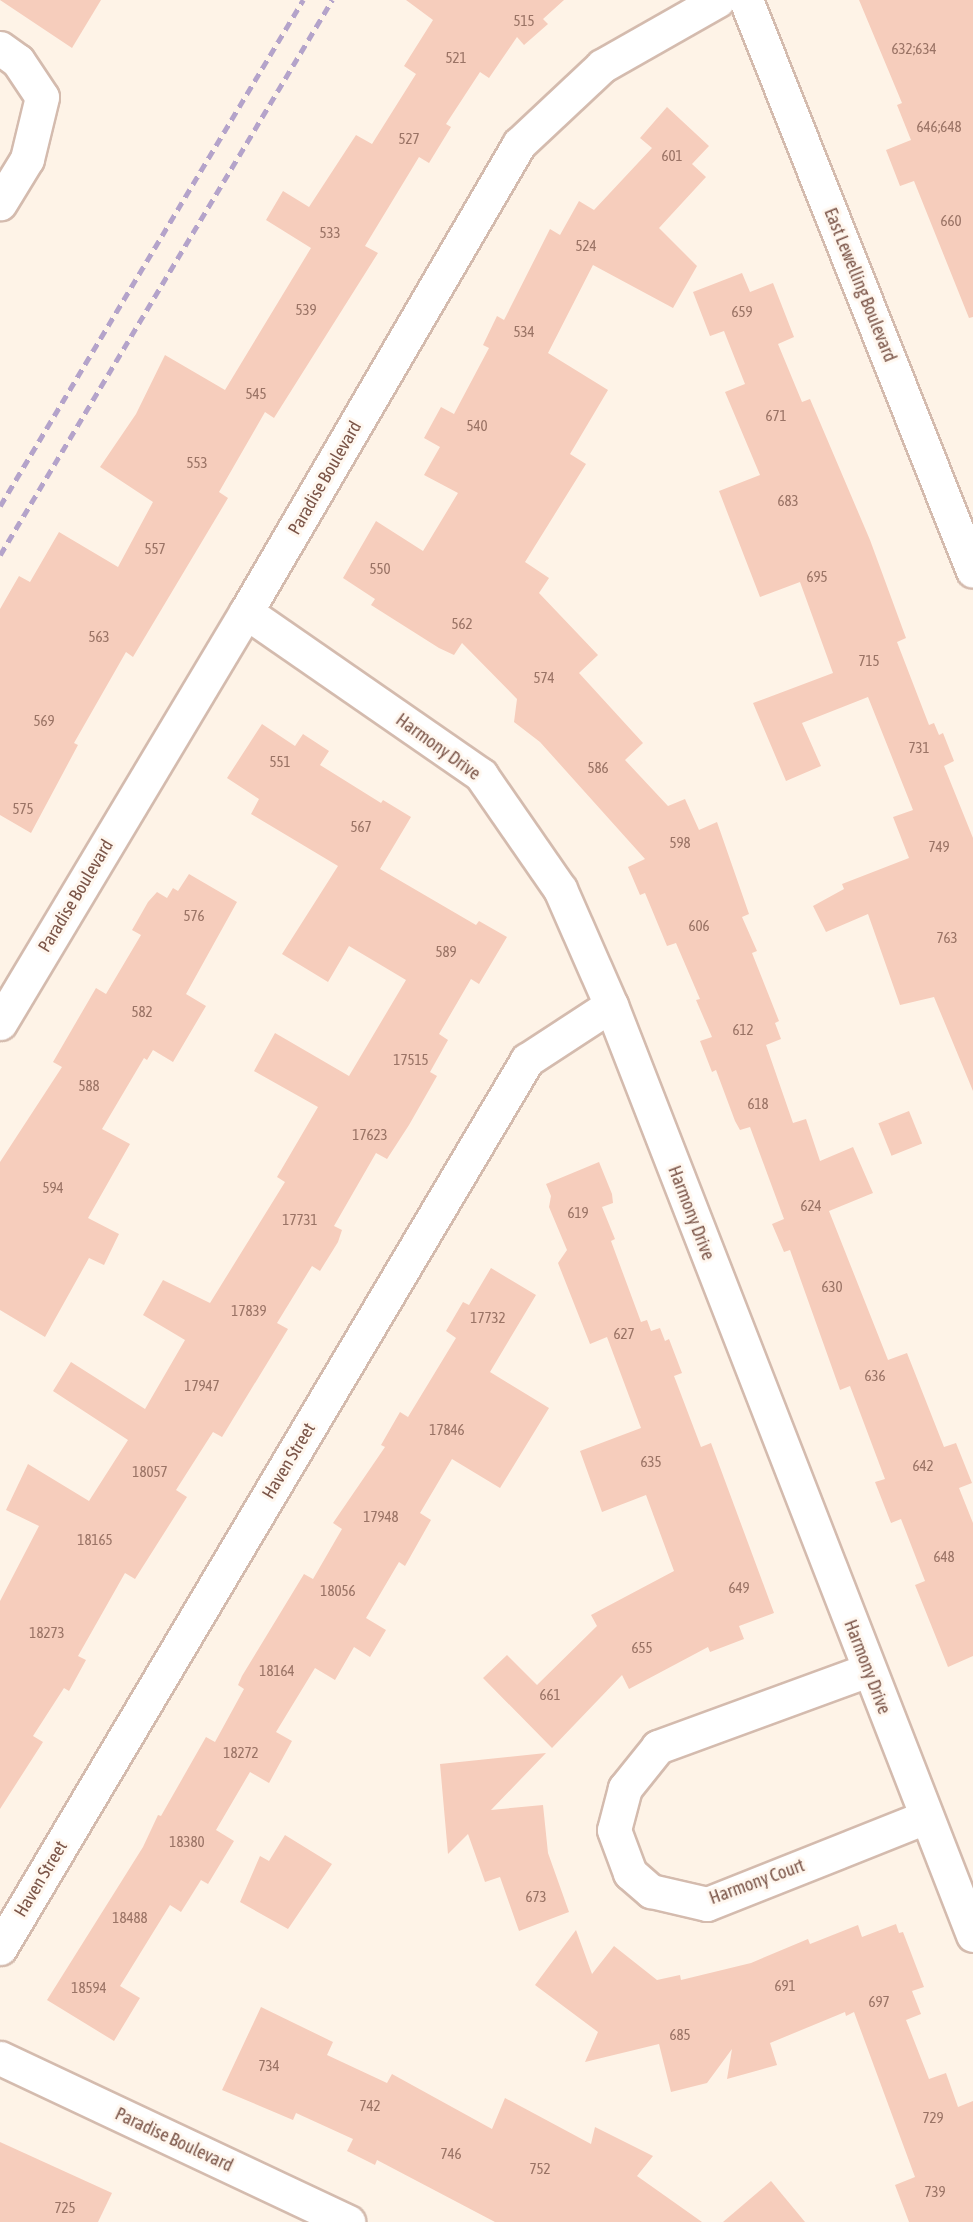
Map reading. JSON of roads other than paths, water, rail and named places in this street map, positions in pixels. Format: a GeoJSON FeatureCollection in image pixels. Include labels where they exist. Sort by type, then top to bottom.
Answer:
{"type":"FeatureCollection","features":[{"type":"Feature","properties":{"kind":"street","name":"Paradise Boulevard"},"geometry":{"type":"LineString","coordinates":[[0,1023],[246,612],[519,144],[602,66],[718,0]]}},
{"type":"Feature","properties":{"kind":"street","name":"East Lewelling Boulevard"},"geometry":{"type":"LineString","coordinates":[[746,0],[973,571]]}},
{"type":"Feature","properties":{"kind":"street"},"geometry":{"type":"LineString","coordinates":[[0,48],[18,61],[42,97],[27,159],[0,203]]}},
{"type":"Feature","properties":{"kind":"street","name":"Harmony Drive"},"geometry":{"type":"LineString","coordinates":[[246,612],[481,775],[560,889],[611,1005],[973,1935]]}},
{"type":"Feature","properties":{"kind":"street","name":"Haven Street"},"geometry":{"type":"LineString","coordinates":[[0,1947],[527,1060],[611,1005]]}},
{"type":"Feature","properties":{"kind":"street","name":"Harmony Court"},"geometry":{"type":"LineString","coordinates":[[868,1670],[658,1748],[625,1788],[614,1830],[630,1873],[651,1891],[707,1904],[926,1817]]}},
{"type":"Feature","properties":{"kind":"street","name":"Paradise Boulevard"},"geometry":{"type":"LineString","coordinates":[[0,2058],[348,2222]]}},
{"type":"Feature","properties":{"kind":"railway"},"geometry":{"type":"LineString","coordinates":[[0,506],[303,0]]}},
{"type":"Feature","properties":{"kind":"railway"},"geometry":{"type":"LineString","coordinates":[[0,555],[332,0]]}}]}
